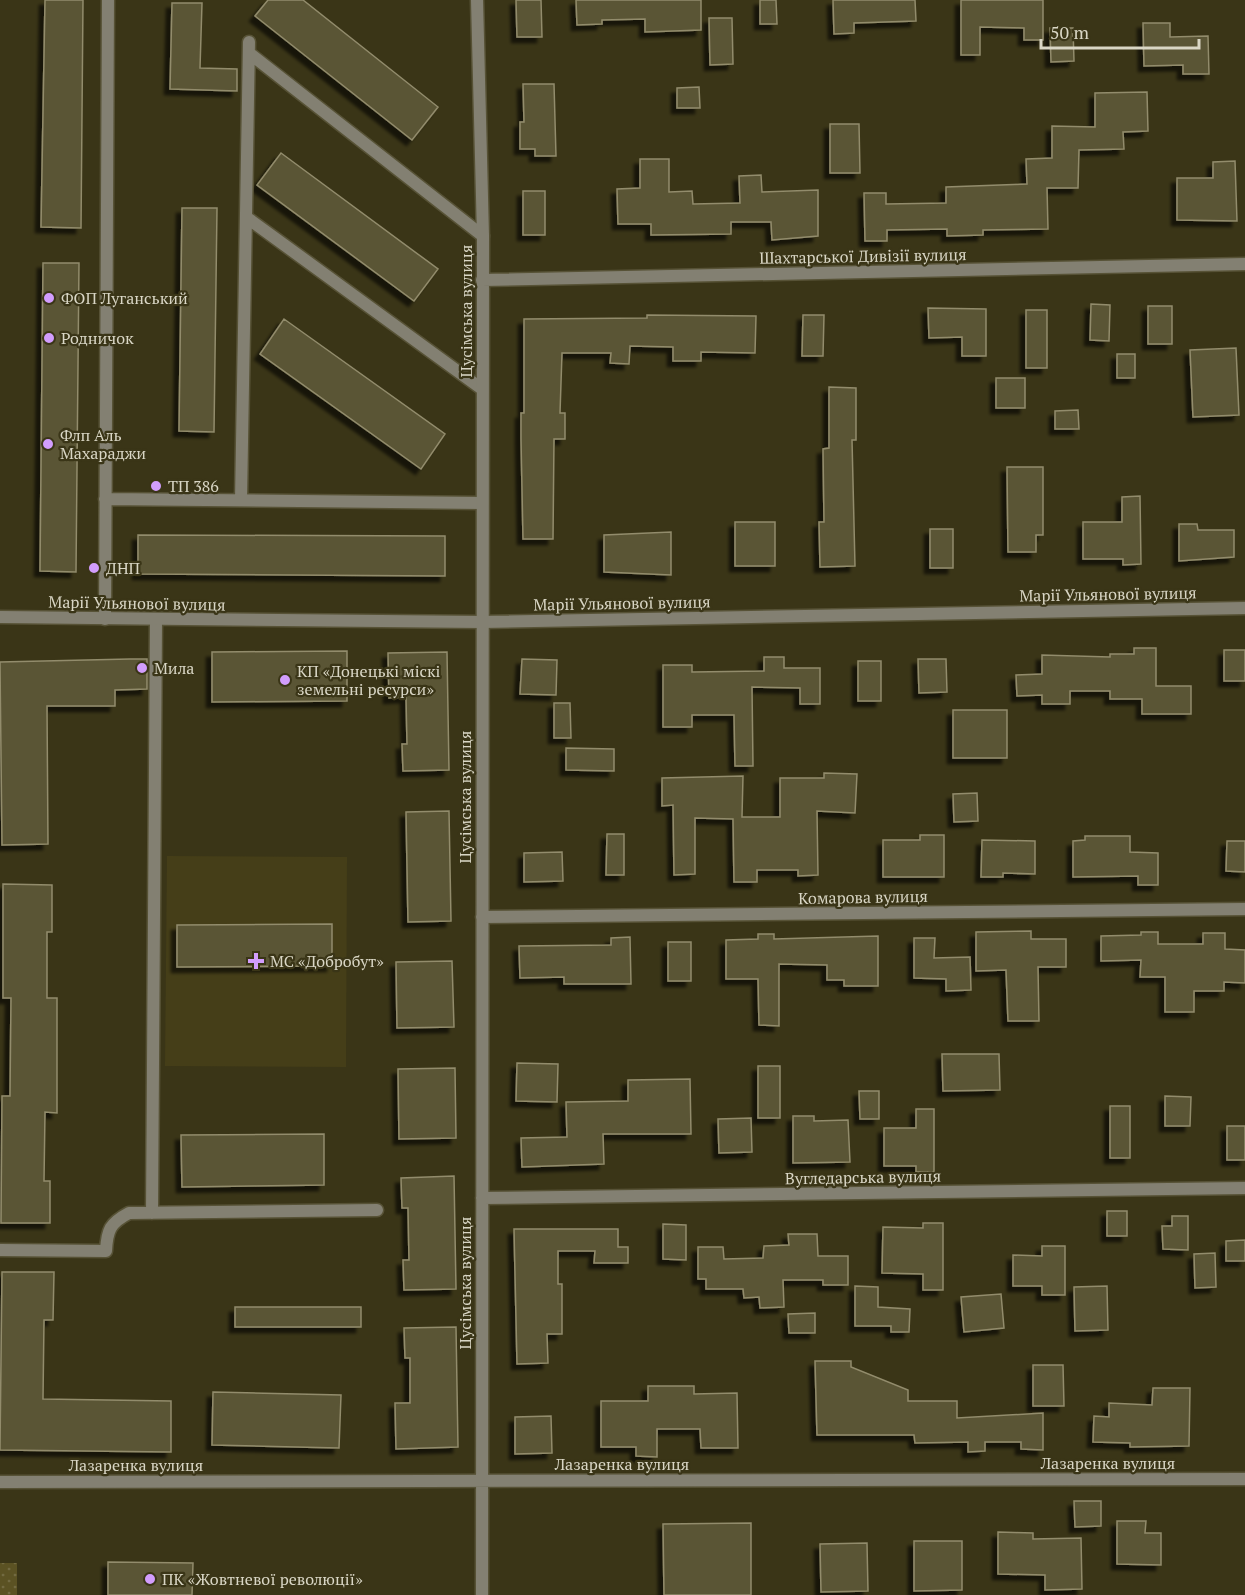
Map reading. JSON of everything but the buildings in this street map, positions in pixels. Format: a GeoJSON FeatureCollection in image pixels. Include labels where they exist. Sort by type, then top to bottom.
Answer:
{"type":"FeatureCollection","features":[{"type":"Feature","properties":{"kind":"street"},"geometry":{"type":"LineString","coordinates":[[105,619],[108,0]]}},
{"type":"Feature","properties":{"kind":"street","name":"Цусімська вулиця"},"geometry":{"type":"LineString","coordinates":[[477,0],[483,236],[482,1595]]}},
{"type":"Feature","properties":{"kind":"street"},"geometry":{"type":"LineString","coordinates":[[241,500],[249,47],[483,236]]}},
{"type":"Feature","properties":{"kind":"street"},"geometry":{"type":"LineString","coordinates":[[246,218],[482,389]]}},
{"type":"Feature","properties":{"kind":"street","name":"Шахтарської Дивізії вулиця"},"geometry":{"type":"LineString","coordinates":[[482,280],[1245,264]]}},
{"type":"Feature","properties":{"kind":"street"},"geometry":{"type":"LineString","coordinates":[[105,499],[482,503]]}},
{"type":"Feature","properties":{"kind":"street","name":"Марії Ульянової вулиця"},"geometry":{"type":"LineString","coordinates":[[0,617],[482,622],[1245,608]]}},
{"type":"Feature","properties":{"kind":"street"},"geometry":{"type":"LineString","coordinates":[[152,1213],[156,620]]}},
{"type":"Feature","properties":{"kind":"street","name":"Комарова вулиця"},"geometry":{"type":"LineString","coordinates":[[482,917],[1245,909]]}},
{"type":"Feature","properties":{"kind":"street","name":"Вугледарська вулиця"},"geometry":{"type":"LineString","coordinates":[[482,1198],[1245,1188]]}},
{"type":"Feature","properties":{"kind":"street"},"geometry":{"type":"LineString","coordinates":[[0,1250],[106,1251],[107,1231],[114,1221],[129,1213],[377,1210]]}},
{"type":"Feature","properties":{"kind":"street","name":"Лазаренка вулиця"},"geometry":{"type":"LineString","coordinates":[[0,1482],[1245,1479]]}},
{"type":"Feature","properties":{"kind":"shaded area","name":"МС «Добробут»"},"geometry":{"type":"Polygon","coordinates":[[[167,856],[347,857],[346,1067],[165,1066],[167,856]]]}},
{"type":"Feature","properties":{"kind":"shaded area"},"geometry":{"type":"Polygon","coordinates":[[[0,1563],[17,1563],[17,1595],[0,1595],[0,1563]]]}},
{"type":"Feature","properties":{"kind":"place","name":"ФОП Луганський"},"geometry":{"type":"Point","coordinates":[49,298]}},
{"type":"Feature","properties":{"kind":"place","name":"Родничок"},"geometry":{"type":"Point","coordinates":[49,338]}},
{"type":"Feature","properties":{"kind":"place","name":"Флп Аль Махараджи"},"geometry":{"type":"Point","coordinates":[48,444]}},
{"type":"Feature","properties":{"kind":"place","name":"ТП 386"},"geometry":{"type":"Point","coordinates":[156,486]}},
{"type":"Feature","properties":{"kind":"place","name":"ДНП"},"geometry":{"type":"Point","coordinates":[94,568]}},
{"type":"Feature","properties":{"kind":"place","name":"Мила"},"geometry":{"type":"Point","coordinates":[142,668]}},
{"type":"Feature","properties":{"kind":"place","name":"КП «Донецькі міскі земельні ресурси»"},"geometry":{"type":"Point","coordinates":[285,680]}},
{"type":"Feature","properties":{"kind":"place","name":"МС «Добробут»"},"geometry":{"type":"Point","coordinates":[256,961]}},
{"type":"Feature","properties":{"kind":"place","name":"ПК «Жовтневої революції»"},"geometry":{"type":"Point","coordinates":[150,1579]}}]}
